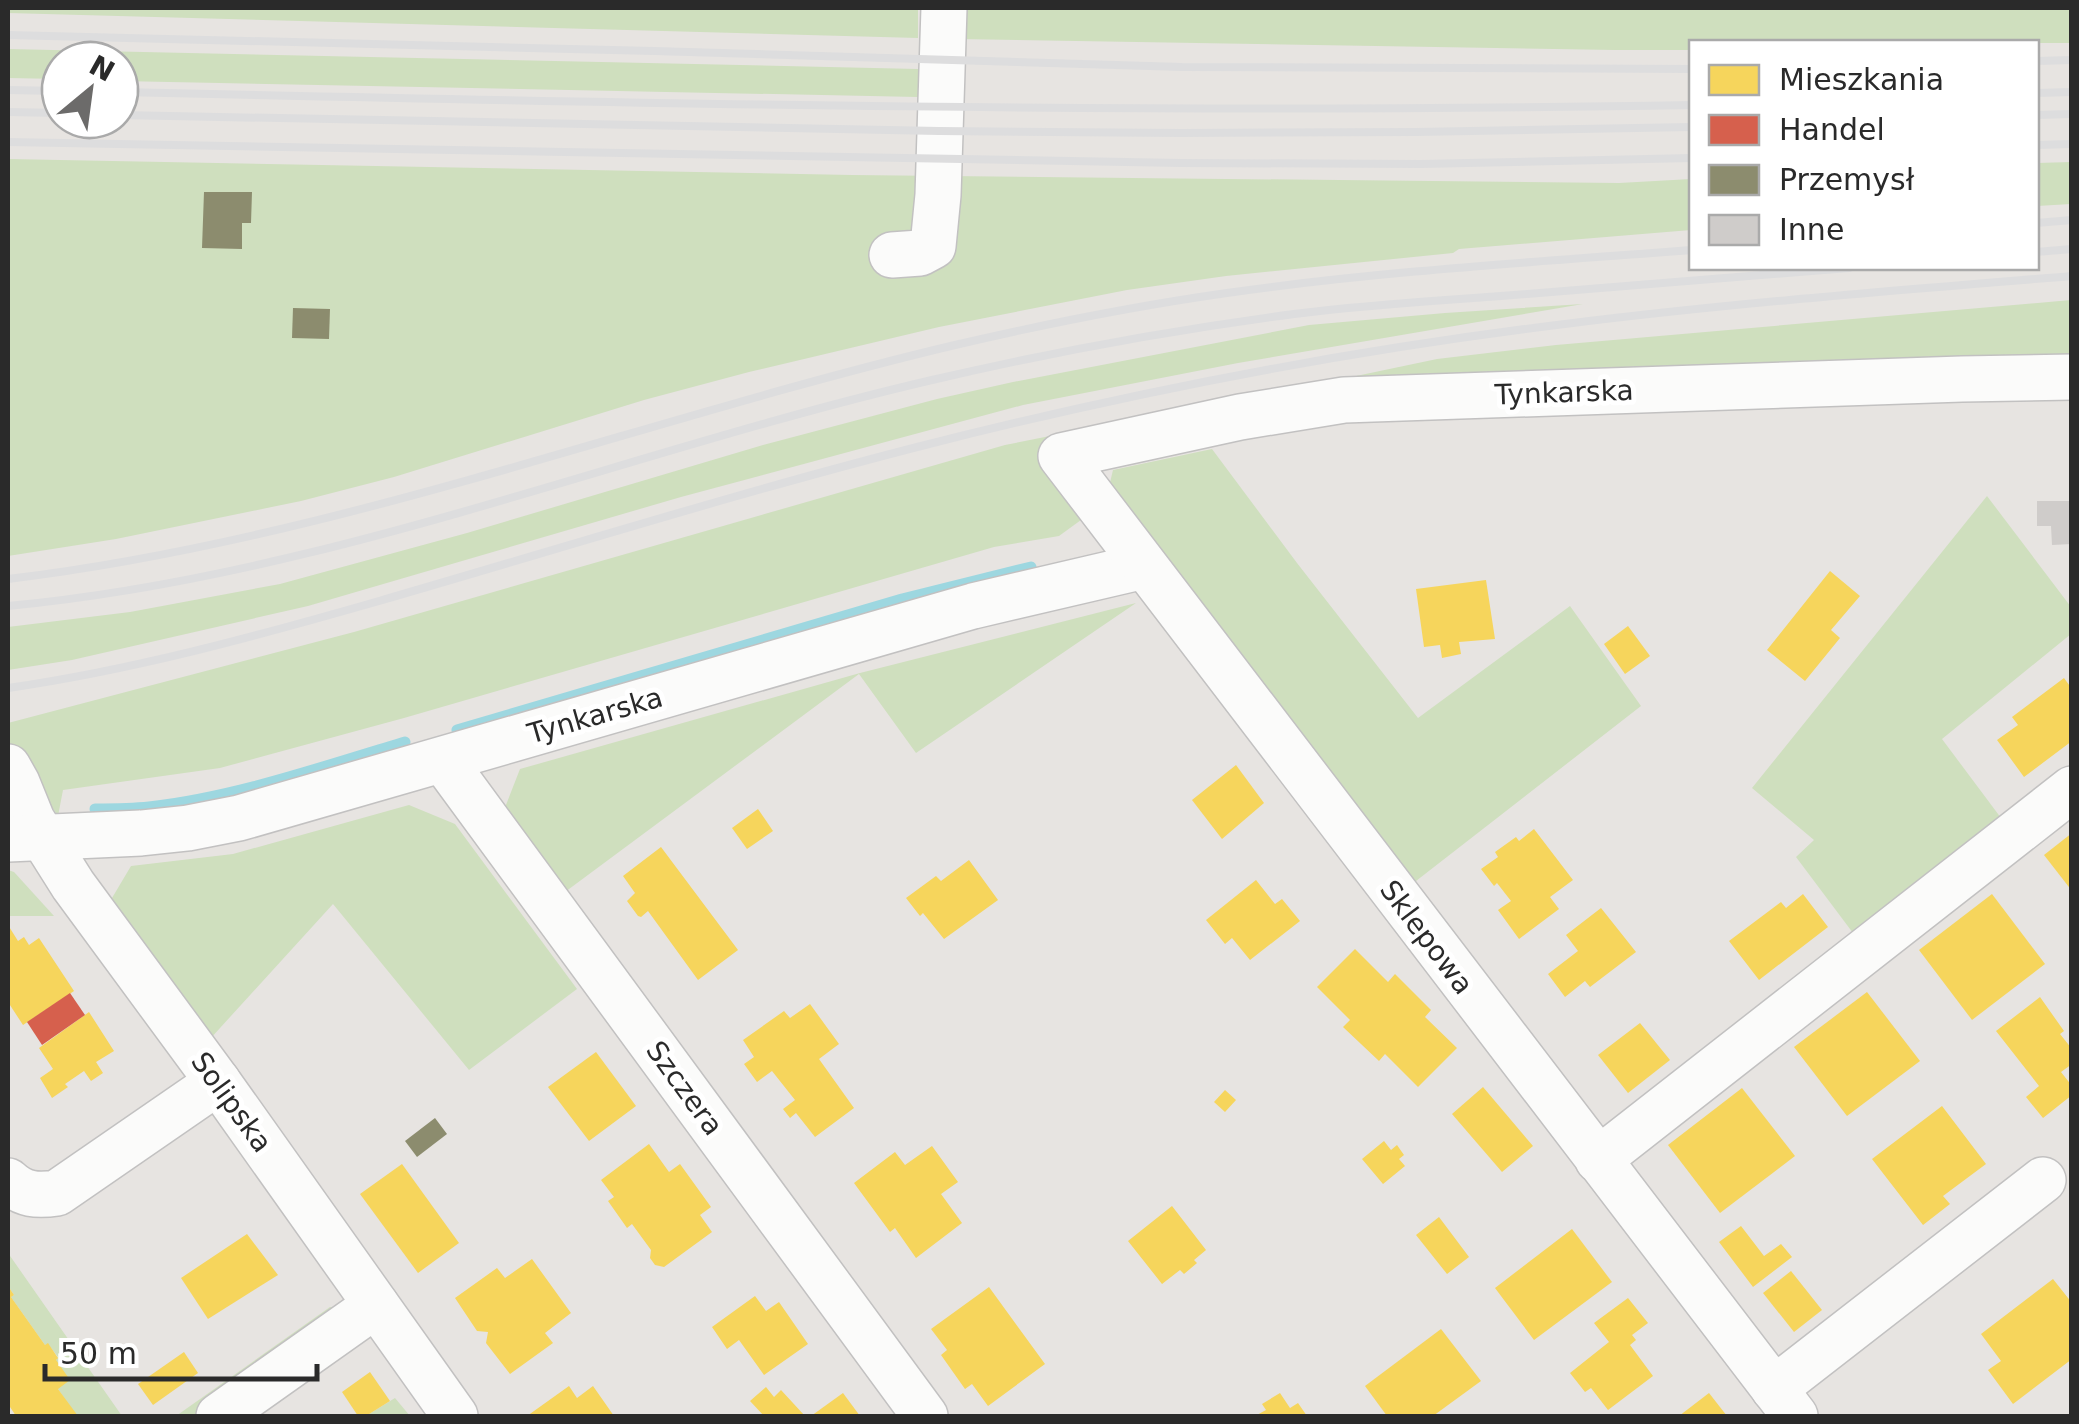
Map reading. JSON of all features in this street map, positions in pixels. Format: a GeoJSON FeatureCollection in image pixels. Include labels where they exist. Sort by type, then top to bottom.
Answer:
{"type":"FeatureCollection","features":[{"type":"Feature","properties":{"kind":"street"},"geometry":{"type":"LineString","coordinates":[[892,255],[920,253],[933,246],[944,8]]}},
{"type":"Feature","properties":{"kind":"street","name":"Tynkarska"},"geometry":{"type":"LineString","coordinates":[[1061,456],[1240,417],[1344,400],[2072,377]]}},
{"type":"Feature","properties":{"kind":"street","name":"Sklepowa"},"geometry":{"type":"LineString","coordinates":[[1061,456],[1785,1403]]}},
{"type":"Feature","properties":{"kind":"street","name":"Tynkarska"},"geometry":{"type":"LineString","coordinates":[[25,838],[140,833],[239,818],[973,606],[1144,566]]}},
{"type":"Feature","properties":{"kind":"street","name":"Szczera"},"geometry":{"type":"LineString","coordinates":[[443,760],[925,1416]]}},
{"type":"Feature","properties":{"kind":"street","name":"Solipska"},"geometry":{"type":"LineString","coordinates":[[12,775],[25,806],[25,838],[73,885],[456,1416]]}},
{"type":"Feature","properties":{"kind":"street"},"geometry":{"type":"LineString","coordinates":[[1598,1160],[2072,789]]}},
{"type":"Feature","properties":{"kind":"street"},"geometry":{"type":"LineString","coordinates":[[8,1182],[22,1192],[38,1196],[57,1193],[218,1082]]}},
{"type":"Feature","properties":{"kind":"street"},"geometry":{"type":"LineString","coordinates":[[1785,1403],[2042,1180]]}},
{"type":"Feature","properties":{"kind":"street"},"geometry":{"type":"LineString","coordinates":[[220,1416],[376,1305]]}},
{"type":"Feature","properties":{"kind":"green space"},"geometry":{"type":"Polygon","coordinates":[[[8,8],[918,8],[918,38],[8,13],[8,8]]]}},
{"type":"Feature","properties":{"kind":"green space"},"geometry":{"type":"Polygon","coordinates":[[[957,8],[2072,8],[2071,43],[1689,40],[1689,50],[1615,50],[956,39],[957,8]]]}},
{"type":"Feature","properties":{"kind":"green space"},"geometry":{"type":"Polygon","coordinates":[[[8,49],[40,50],[40,79],[8,78],[8,49]]]}},
{"type":"Feature","properties":{"kind":"green space"},"geometry":{"type":"Polygon","coordinates":[[[140,52],[918,69],[918,97],[140,81],[140,52]]]}},
{"type":"Feature","properties":{"kind":"green space"},"geometry":{"type":"Polygon","coordinates":[[[8,159],[852,175],[1619,183],[1689,179],[1689,230],[1459,249],[1453,253],[1127,290],[939,327],[749,372],[301,501],[116,539],[8,556],[8,159]]]}},
{"type":"Feature","properties":{"kind":"green space"},"geometry":{"type":"Polygon","coordinates":[[[2071,162],[2071,204],[2039,206],[2039,163],[2071,162]]]}},
{"type":"Feature","properties":{"kind":"green space"},"geometry":{"type":"Polygon","coordinates":[[[2071,300],[2071,366],[1337,380],[1437,359],[1556,345],[2071,300]]]}},
{"type":"Feature","properties":{"kind":"green space"},"geometry":{"type":"Polygon","coordinates":[[[1583,304],[1238,363],[1023,405],[681,497],[308,606],[72,660],[8,670],[8,627],[130,612],[280,584],[937,399],[1309,325],[1583,304]]]}},
{"type":"Feature","properties":{"kind":"green space"},"geometry":{"type":"Polygon","coordinates":[[[1050,436],[1060,488],[1081,520],[1059,536],[994,547],[220,768],[63,790],[58,816],[8,742],[8,723],[354,632],[1005,445],[1050,436]]]}},
{"type":"Feature","properties":{"kind":"green space"},"geometry":{"type":"Polygon","coordinates":[[[1212,449],[1418,718],[1570,606],[1641,706],[1408,885],[1108,491],[1113,470],[1212,449]]]}},
{"type":"Feature","properties":{"kind":"green space"},"geometry":{"type":"Polygon","coordinates":[[[1987,496],[2071,607],[2071,634],[1942,739],[2007,826],[1859,941],[1796,857],[1814,840],[1752,788],[1987,496]]]}},
{"type":"Feature","properties":{"kind":"green space"},"geometry":{"type":"Polygon","coordinates":[[[1136,603],[916,753],[859,674],[565,892],[504,810],[520,769],[860,673],[1136,603]]]}},
{"type":"Feature","properties":{"kind":"green space"},"geometry":{"type":"Polygon","coordinates":[[[409,805],[455,824],[577,989],[469,1070],[333,904],[210,1039],[112,898],[131,866],[233,854],[409,805]]]}},
{"type":"Feature","properties":{"kind":"green space"},"geometry":{"type":"Polygon","coordinates":[[[8,870],[14,872],[54,916],[8,916],[8,870]]]}},
{"type":"Feature","properties":{"kind":"green space"},"geometry":{"type":"Polygon","coordinates":[[[8,1253],[122,1416],[77,1416],[58,1389],[58,1357],[11,1297],[14,1295],[8,1286],[8,1253]]]}},
{"type":"Feature","properties":{"kind":"green space"},"geometry":{"type":"Polygon","coordinates":[[[330,1307],[338,1308],[199,1416],[176,1416],[330,1307]]]}},
{"type":"Feature","properties":{"kind":"green space"},"geometry":{"type":"Polygon","coordinates":[[[395,1398],[410,1416],[366,1416],[395,1398]]]}},
{"type":"Feature","properties":{"kind":"building: Mieszkania"},"geometry":{"type":"Polygon","coordinates":[[[1830,571],[1860,596],[1831,630],[1840,638],[1805,681],[1767,650],[1830,571]]]}},
{"type":"Feature","properties":{"kind":"building: Mieszkania"},"geometry":{"type":"Polygon","coordinates":[[[1486,580],[1495,639],[1459,642],[1461,654],[1442,658],[1440,645],[1424,647],[1416,589],[1486,580]]]}},
{"type":"Feature","properties":{"kind":"building: Mieszkania"},"geometry":{"type":"Polygon","coordinates":[[[1628,626],[1650,656],[1625,674],[1604,644],[1628,626]]]}},
{"type":"Feature","properties":{"kind":"building: Mieszkania"},"geometry":{"type":"Polygon","coordinates":[[[2064,678],[2072,689],[2072,741],[2024,777],[1997,740],[2018,725],[2012,717],[2064,678]]]}},
{"type":"Feature","properties":{"kind":"building: Mieszkania"},"geometry":{"type":"Polygon","coordinates":[[[1236,765],[1264,803],[1222,839],[1192,800],[1236,765]]]}},
{"type":"Feature","properties":{"kind":"building: Mieszkania"},"geometry":{"type":"Polygon","coordinates":[[[758,809],[773,831],[747,849],[732,828],[758,809]]]}},
{"type":"Feature","properties":{"kind":"building: Mieszkania"},"geometry":{"type":"Polygon","coordinates":[[[1534,829],[1573,880],[1550,897],[1559,909],[1519,939],[1498,910],[1511,901],[1481,869],[1498,857],[1495,852],[1534,829]]]}},
{"type":"Feature","properties":{"kind":"building: Mieszkania"},"geometry":{"type":"Polygon","coordinates":[[[2072,833],[2072,891],[2044,855],[2072,833]]]}},
{"type":"Feature","properties":{"kind":"building: Mieszkania"},"geometry":{"type":"Polygon","coordinates":[[[661,847],[738,950],[698,980],[648,911],[638,916],[627,901],[635,893],[623,876],[661,847]]]}},
{"type":"Feature","properties":{"kind":"building: Mieszkania"},"geometry":{"type":"Polygon","coordinates":[[[969,860],[998,900],[944,939],[906,898],[936,876],[941,881],[969,860]]]}},
{"type":"Feature","properties":{"kind":"building: Mieszkania"},"geometry":{"type":"Polygon","coordinates":[[[1256,880],[1275,904],[1282,899],[1300,921],[1250,960],[1232,938],[1225,944],[1206,920],[1256,880]]]}},
{"type":"Feature","properties":{"kind":"building: Mieszkania"},"geometry":{"type":"Polygon","coordinates":[[[1803,894],[1828,927],[1759,980],[1729,941],[1781,902],[1786,908],[1803,894]]]}},
{"type":"Feature","properties":{"kind":"building: Mieszkania"},"geometry":{"type":"Polygon","coordinates":[[[1992,894],[2045,964],[1972,1020],[1919,950],[1992,894]]]}},
{"type":"Feature","properties":{"kind":"building: Mieszkania"},"geometry":{"type":"Polygon","coordinates":[[[1601,908],[1636,952],[1590,987],[1585,981],[1565,997],[1548,974],[1578,951],[1566,935],[1601,908]]]}},
{"type":"Feature","properties":{"kind":"building: Mieszkania"},"geometry":{"type":"Polygon","coordinates":[[[8,925],[18,941],[24,937],[29,945],[39,938],[74,991],[23,1025],[8,1002],[8,925]]]}},
{"type":"Feature","properties":{"kind":"building: Mieszkania"},"geometry":{"type":"Polygon","coordinates":[[[1355,949],[1388,982],[1395,974],[1431,1010],[1425,1017],[1457,1048],[1418,1087],[1385,1054],[1379,1061],[1343,1027],[1350,1020],[1317,987],[1355,949]]]}},
{"type":"Feature","properties":{"kind":"building: Mieszkania"},"geometry":{"type":"Polygon","coordinates":[[[1867,992],[1920,1061],[1847,1116],[1794,1047],[1867,992]]]}},
{"type":"Feature","properties":{"kind":"building: Mieszkania"},"geometry":{"type":"Polygon","coordinates":[[[2040,997],[2072,1049],[2072,1064],[2061,1072],[2072,1086],[2072,1095],[2043,1118],[2026,1097],[2039,1086],[1996,1031],[2040,997]]]}},
{"type":"Feature","properties":{"kind":"building: Mieszkania"},"geometry":{"type":"Polygon","coordinates":[[[810,1004],[839,1044],[819,1059],[854,1108],[815,1137],[796,1113],[790,1118],[783,1109],[795,1100],[772,1071],[757,1082],[744,1064],[754,1057],[743,1040],[784,1011],[790,1018],[810,1004]]]}},
{"type":"Feature","properties":{"kind":"building: Mieszkania"},"geometry":{"type":"Polygon","coordinates":[[[89,1012],[114,1051],[96,1062],[103,1073],[91,1081],[84,1071],[52,1098],[40,1078],[53,1069],[39,1048],[89,1012]]]}},
{"type":"Feature","properties":{"kind":"building: Mieszkania"},"geometry":{"type":"Polygon","coordinates":[[[1640,1023],[1670,1060],[1628,1093],[1598,1055],[1640,1023]]]}},
{"type":"Feature","properties":{"kind":"building: Mieszkania"},"geometry":{"type":"Polygon","coordinates":[[[596,1052],[636,1106],[589,1141],[548,1087],[596,1052]]]}},
{"type":"Feature","properties":{"kind":"building: Mieszkania"},"geometry":{"type":"Polygon","coordinates":[[[1483,1087],[1533,1146],[1502,1172],[1452,1114],[1483,1087]]]}},
{"type":"Feature","properties":{"kind":"building: Mieszkania"},"geometry":{"type":"Polygon","coordinates":[[[1742,1088],[1795,1156],[1720,1213],[1668,1145],[1742,1088]]]}},
{"type":"Feature","properties":{"kind":"building: Mieszkania"},"geometry":{"type":"Polygon","coordinates":[[[1225,1090],[1236,1100],[1225,1112],[1214,1102],[1225,1090]]]}},
{"type":"Feature","properties":{"kind":"building: Mieszkania"},"geometry":{"type":"Polygon","coordinates":[[[1942,1106],[1986,1164],[1943,1196],[1950,1204],[1923,1225],[1872,1159],[1942,1106]]]}},
{"type":"Feature","properties":{"kind":"building: Mieszkania"},"geometry":{"type":"Polygon","coordinates":[[[1384,1141],[1391,1150],[1397,1145],[1404,1155],[1399,1159],[1405,1166],[1383,1184],[1362,1159],[1384,1141]]]}},
{"type":"Feature","properties":{"kind":"building: Mieszkania"},"geometry":{"type":"Polygon","coordinates":[[[649,1144],[669,1172],[680,1164],[711,1207],[700,1215],[712,1232],[664,1267],[655,1265],[650,1258],[651,1250],[632,1224],[627,1228],[608,1201],[614,1197],[601,1180],[649,1144]]]}},
{"type":"Feature","properties":{"kind":"building: Mieszkania"},"geometry":{"type":"Polygon","coordinates":[[[932,1146],[958,1182],[941,1194],[962,1223],[916,1258],[895,1228],[890,1232],[854,1183],[895,1152],[905,1165],[932,1146]]]}},
{"type":"Feature","properties":{"kind":"building: Mieszkania"},"geometry":{"type":"Polygon","coordinates":[[[402,1164],[459,1243],[418,1273],[360,1194],[402,1164]]]}},
{"type":"Feature","properties":{"kind":"building: Mieszkania"},"geometry":{"type":"Polygon","coordinates":[[[1172,1206],[1206,1250],[1184,1274],[1180,1270],[1162,1284],[1128,1241],[1172,1206]]]}},
{"type":"Feature","properties":{"kind":"building: Mieszkania"},"geometry":{"type":"Polygon","coordinates":[[[1439,1217],[1469,1257],[1447,1274],[1416,1235],[1439,1217]]]}},
{"type":"Feature","properties":{"kind":"building: Mieszkania"},"geometry":{"type":"Polygon","coordinates":[[[1741,1226],[1764,1256],[1781,1244],[1792,1257],[1753,1287],[1719,1242],[1741,1226]]]}},
{"type":"Feature","properties":{"kind":"building: Mieszkania"},"geometry":{"type":"Polygon","coordinates":[[[1572,1229],[1612,1282],[1534,1340],[1495,1288],[1572,1229]]]}},
{"type":"Feature","properties":{"kind":"building: Mieszkania"},"geometry":{"type":"Polygon","coordinates":[[[247,1234],[278,1275],[208,1319],[181,1278],[247,1234]]]}},
{"type":"Feature","properties":{"kind":"building: Mieszkania"},"geometry":{"type":"Polygon","coordinates":[[[532,1259],[571,1313],[545,1333],[553,1343],[510,1374],[486,1343],[488,1332],[477,1331],[455,1298],[497,1268],[505,1278],[532,1259]]]}},
{"type":"Feature","properties":{"kind":"building: Mieszkania"},"geometry":{"type":"Polygon","coordinates":[[[1791,1271],[1822,1310],[1794,1332],[1763,1293],[1791,1271]]]}},
{"type":"Feature","properties":{"kind":"building: Mieszkania"},"geometry":{"type":"Polygon","coordinates":[[[2053,1279],[2072,1303],[2072,1359],[2013,1404],[1988,1370],[2001,1361],[1981,1334],[2053,1279]]]}},
{"type":"Feature","properties":{"kind":"building: Mieszkania"},"geometry":{"type":"Polygon","coordinates":[[[8,1286],[14,1295],[11,1297],[45,1345],[48,1343],[70,1380],[58,1389],[78,1416],[16,1416],[8,1404],[8,1286]]]}},
{"type":"Feature","properties":{"kind":"building: Mieszkania"},"geometry":{"type":"Polygon","coordinates":[[[989,1287],[1045,1364],[988,1406],[972,1384],[965,1389],[941,1355],[947,1350],[931,1329],[989,1287]]]}},
{"type":"Feature","properties":{"kind":"building: Mieszkania"},"geometry":{"type":"Polygon","coordinates":[[[755,1296],[766,1311],[779,1302],[808,1344],[764,1375],[739,1340],[727,1349],[712,1327],[755,1296]]]}},
{"type":"Feature","properties":{"kind":"building: Mieszkania"},"geometry":{"type":"Polygon","coordinates":[[[1628,1298],[1648,1323],[1632,1335],[1636,1340],[1630,1345],[1653,1376],[1608,1410],[1591,1388],[1585,1392],[1570,1373],[1609,1342],[1594,1323],[1628,1298]]]}},
{"type":"Feature","properties":{"kind":"building: Mieszkania"},"geometry":{"type":"Polygon","coordinates":[[[1441,1329],[1481,1381],[1433,1416],[1387,1416],[1365,1386],[1441,1329]]]}},
{"type":"Feature","properties":{"kind":"building: Mieszkania"},"geometry":{"type":"Polygon","coordinates":[[[184,1352],[198,1373],[153,1405],[138,1384],[184,1352]]]}},
{"type":"Feature","properties":{"kind":"building: Mieszkania"},"geometry":{"type":"Polygon","coordinates":[[[370,1372],[390,1401],[366,1416],[358,1416],[342,1392],[370,1372]]]}},
{"type":"Feature","properties":{"kind":"building: Mieszkania"},"geometry":{"type":"Polygon","coordinates":[[[569,1386],[577,1398],[593,1386],[614,1416],[527,1416],[569,1386]]]}},
{"type":"Feature","properties":{"kind":"building: Mieszkania"},"geometry":{"type":"Polygon","coordinates":[[[766,1387],[774,1397],[781,1390],[805,1416],[764,1416],[750,1401],[766,1387]]]}},
{"type":"Feature","properties":{"kind":"building: Mieszkania"},"geometry":{"type":"Polygon","coordinates":[[[843,1393],[860,1416],[811,1416],[843,1393]]]}},
{"type":"Feature","properties":{"kind":"building: Mieszkania"},"geometry":{"type":"Polygon","coordinates":[[[1280,1393],[1290,1408],[1298,1403],[1307,1416],[1255,1416],[1266,1410],[1262,1404],[1280,1393]]]}},
{"type":"Feature","properties":{"kind":"building: Mieszkania"},"geometry":{"type":"Polygon","coordinates":[[[1709,1393],[1727,1416],[1679,1416],[1709,1393]]]}},
{"type":"Feature","properties":{"kind":"building: Handel"},"geometry":{"type":"Polygon","coordinates":[[[70,993],[85,1015],[42,1045],[27,1022],[70,993]]]}},
{"type":"Feature","properties":{"kind":"building: Przemysł"},"geometry":{"type":"Polygon","coordinates":[[[204,192],[252,192],[251,223],[242,223],[242,249],[202,248],[204,192]]]}},
{"type":"Feature","properties":{"kind":"building: Przemysł"},"geometry":{"type":"Polygon","coordinates":[[[293,308],[330,309],[329,339],[292,338],[293,308]]]}},
{"type":"Feature","properties":{"kind":"building: Przemysł"},"geometry":{"type":"Polygon","coordinates":[[[435,1118],[447,1134],[417,1157],[405,1141],[435,1118]]]}},
{"type":"Feature","properties":{"kind":"building: Inne"},"geometry":{"type":"Polygon","coordinates":[[[2037,501],[2072,501],[2072,544],[2052,545],[2051,526],[2037,526],[2037,501]]]}},
{"type":"Feature","properties":{"kind":"waterway"},"geometry":{"type":"LineString","coordinates":[[457,730],[902,599],[1031,567]]}},
{"type":"Feature","properties":{"kind":"waterway"},"geometry":{"type":"LineString","coordinates":[[95,809],[149,807],[214,796],[405,742]]}},
{"type":"Feature","properties":{"kind":"railway"},"geometry":{"type":"LineString","coordinates":[[8,35],[1182,67],[1689,69]]}},
{"type":"Feature","properties":{"kind":"railway"},"geometry":{"type":"LineString","coordinates":[[2039,61],[2072,60]]}},
{"type":"Feature","properties":{"kind":"railway"},"geometry":{"type":"LineString","coordinates":[[8,90],[40,91]]}},
{"type":"Feature","properties":{"kind":"railway"},"geometry":{"type":"LineString","coordinates":[[140,92],[1102,108],[1689,105]]}},
{"type":"Feature","properties":{"kind":"railway"},"geometry":{"type":"LineString","coordinates":[[2039,93],[2072,92]]}},
{"type":"Feature","properties":{"kind":"railway"},"geometry":{"type":"LineString","coordinates":[[8,112],[40,113]]}},
{"type":"Feature","properties":{"kind":"railway"},"geometry":{"type":"LineString","coordinates":[[2039,115],[2072,114]]}},
{"type":"Feature","properties":{"kind":"railway"},"geometry":{"type":"LineString","coordinates":[[140,115],[1182,133],[1689,127]]}},
{"type":"Feature","properties":{"kind":"railway"},"geometry":{"type":"LineString","coordinates":[[8,142],[1181,163],[1421,164],[1689,158]]}},
{"type":"Feature","properties":{"kind":"railway"},"geometry":{"type":"LineString","coordinates":[[2039,145],[2072,144]]}},
{"type":"Feature","properties":{"kind":"railway"},"geometry":{"type":"LineString","coordinates":[[2039,223],[2072,220]]}},
{"type":"Feature","properties":{"kind":"railway"},"geometry":{"type":"LineString","coordinates":[[2039,252],[2072,249]]}},
{"type":"Feature","properties":{"kind":"railway"},"geometry":{"type":"LineString","coordinates":[[8,579],[129,561],[248,537],[484,476],[837,375],[1090,316],[1343,279],[1689,250]]}},
{"type":"Feature","properties":{"kind":"railway"},"geometry":{"type":"LineString","coordinates":[[8,606],[126,591],[243,568],[473,509],[817,409],[1112,342],[1346,308],[1824,270]]}},
{"type":"Feature","properties":{"kind":"railway"},"geometry":{"type":"LineString","coordinates":[[8,688],[102,672],[241,639],[860,462],[1166,390],[1325,359],[1565,324],[1754,303],[2072,276]]}}]}
